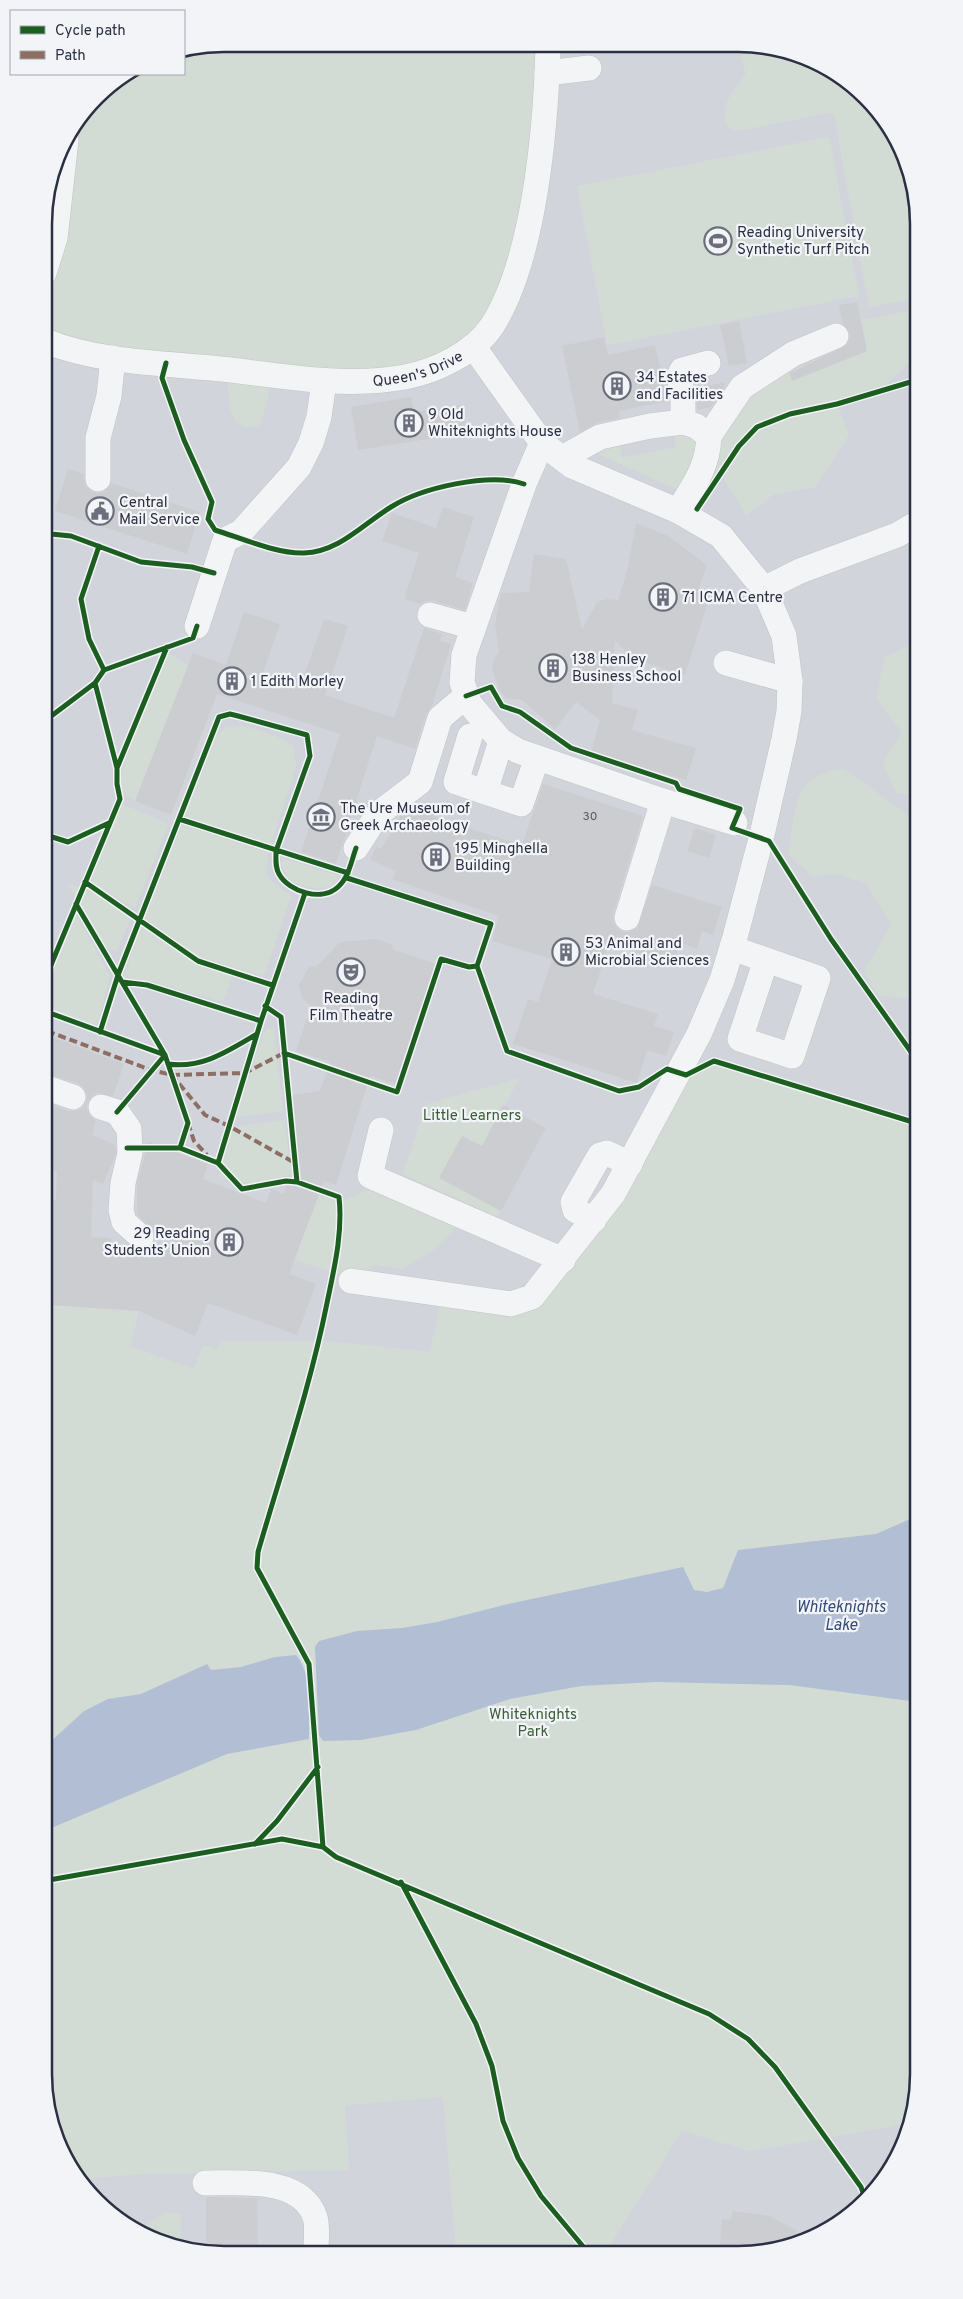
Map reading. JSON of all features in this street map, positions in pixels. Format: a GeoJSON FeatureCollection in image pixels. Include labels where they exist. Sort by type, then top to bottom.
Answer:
{"type":"FeatureCollection","features":[{"type":"Feature","properties":{"kind":"street","name":"Queen's Drive"},"geometry":{"type":"LineString","coordinates":[[53,350],[112,358],[324,380],[378,380],[406,377],[433,368],[473,346],[491,327],[501,308],[523,250],[540,150],[548,52]]}},
{"type":"Feature","properties":{"kind":"street"},"geometry":{"type":"LineString","coordinates":[[547,73],[589,68]]}},
{"type":"Feature","properties":{"kind":"street"},"geometry":{"type":"LineString","coordinates":[[53,244],[63,166]]}},
{"type":"Feature","properties":{"kind":"street"},"geometry":{"type":"LineString","coordinates":[[678,511],[702,471],[708,454],[709,436],[742,387],[793,354],[836,336]]}},
{"type":"Feature","properties":{"kind":"street"},"geometry":{"type":"LineString","coordinates":[[351,1281],[511,1304],[532,1297],[594,1220],[613,1194],[630,1164],[699,1034],[722,980],[732,948],[789,712],[790,681],[784,636],[764,588],[721,536],[678,511],[572,466],[542,443],[473,346]]}},
{"type":"Feature","properties":{"kind":"street"},"geometry":{"type":"LineString","coordinates":[[98,479],[98,438],[109,396],[112,358]]}},
{"type":"Feature","properties":{"kind":"street"},"geometry":{"type":"LineString","coordinates":[[683,422],[684,399],[679,376],[682,370],[708,364]]}},
{"type":"Feature","properties":{"kind":"street"},"geometry":{"type":"LineString","coordinates":[[197,626],[225,540],[241,532],[299,467],[319,417],[324,380]]}},
{"type":"Feature","properties":{"kind":"street"},"geometry":{"type":"LineString","coordinates":[[562,458],[600,437],[650,426],[683,422],[696,426],[709,436]]}},
{"type":"Feature","properties":{"kind":"street"},"geometry":{"type":"LineString","coordinates":[[542,443],[524,484],[464,655],[462,682],[469,703],[501,741],[537,758],[663,801],[735,823]]}},
{"type":"Feature","properties":{"kind":"street"},"geometry":{"type":"LineString","coordinates":[[764,588],[800,572],[897,536],[910,528]]}},
{"type":"Feature","properties":{"kind":"street"},"geometry":{"type":"LineString","coordinates":[[430,615],[473,627]]}},
{"type":"Feature","properties":{"kind":"street"},"geometry":{"type":"LineString","coordinates":[[726,664],[790,681]]}},
{"type":"Feature","properties":{"kind":"street"},"geometry":{"type":"LineString","coordinates":[[356,848],[378,814],[420,782],[440,718],[466,696]]}},
{"type":"Feature","properties":{"kind":"street"},"geometry":{"type":"LineString","coordinates":[[470,736],[456,782],[521,804],[537,758]]}},
{"type":"Feature","properties":{"kind":"street"},"geometry":{"type":"LineString","coordinates":[[486,792],[501,741]]}},
{"type":"Feature","properties":{"kind":"street"},"geometry":{"type":"LineString","coordinates":[[627,918],[663,801]]}},
{"type":"Feature","properties":{"kind":"street"},"geometry":{"type":"LineString","coordinates":[[732,948],[766,960]]}},
{"type":"Feature","properties":{"kind":"street"},"geometry":{"type":"LineString","coordinates":[[53,1090],[73,1097]]}},
{"type":"Feature","properties":{"kind":"street"},"geometry":{"type":"LineString","coordinates":[[101,1107],[117,1112],[129,1129],[130,1153],[123,1183],[121,1210],[124,1222],[141,1237]]}},
{"type":"Feature","properties":{"kind":"street"},"geometry":{"type":"LineString","coordinates":[[380,1130],[370,1176],[563,1260]]}},
{"type":"Feature","properties":{"kind":"street"},"geometry":{"type":"LineString","coordinates":[[205,2183],[269,2183],[304,2199],[315,2218],[316,2246]]}},
{"type":"Feature","properties":{"kind":"shaded area"},"geometry":{"type":"Polygon","coordinates":[[[739,52],[772,56],[815,70],[834,81],[860,103],[888,138],[905,180],[910,224],[910,2086],[905,2119],[897,2141],[888,2161],[868,2188],[843,2211],[825,2224],[783,2241],[739,2246],[213,2246],[191,2243],[148,2229],[129,2218],[103,2196],[75,2161],[58,2119],[52,2075],[53,213],[57,186],[92,116],[120,88],[139,75],[185,75],[185,58],[213,53],[739,52]]]}},
{"type":"Feature","properties":{"kind":"green space"},"geometry":{"type":"Polygon","coordinates":[[[538,52],[531,138],[512,248],[491,309],[471,336],[425,362],[378,369],[310,368],[264,361],[269,389],[267,403],[260,425],[246,428],[235,421],[230,408],[225,359],[191,355],[187,352],[114,347],[53,331],[53,275],[59,256],[71,146],[81,129],[103,103],[129,81],[139,75],[185,75],[185,58],[213,53],[538,52]]]}},
{"type":"Feature","properties":{"kind":"green space"},"geometry":{"type":"Polygon","coordinates":[[[740,52],[772,56],[794,62],[815,70],[834,81],[860,103],[875,120],[888,138],[905,180],[910,224],[910,300],[869,307],[834,115],[828,113],[743,130],[731,130],[724,115],[725,108],[731,94],[746,73],[740,52]]]}},
{"type":"Feature","properties":{"kind":"green space","name":"Reading University Synthetic Turf Pitch"},"geometry":{"type":"Polygon","coordinates":[[[829,137],[859,296],[607,345],[577,186],[829,137]]]}},
{"type":"Feature","properties":{"kind":"green space"},"geometry":{"type":"Polygon","coordinates":[[[910,311],[910,362],[878,392],[837,404],[849,435],[815,487],[774,494],[746,516],[731,489],[708,456],[743,397],[787,367],[793,381],[867,351],[861,320],[910,311]]]}},
{"type":"Feature","properties":{"kind":"green space"},"geometry":{"type":"Polygon","coordinates":[[[685,429],[702,445],[681,491],[591,451],[619,442],[622,458],[676,447],[674,431],[685,429]]]}},
{"type":"Feature","properties":{"kind":"green space"},"geometry":{"type":"Polygon","coordinates":[[[910,645],[910,796],[896,792],[883,763],[902,732],[876,699],[885,657],[910,645]]]}},
{"type":"Feature","properties":{"kind":"green space"},"geometry":{"type":"Polygon","coordinates":[[[164,650],[188,666],[135,801],[119,790],[119,780],[164,650]]]}},
{"type":"Feature","properties":{"kind":"green space"},"geometry":{"type":"Polygon","coordinates":[[[227,726],[262,731],[293,746],[296,766],[270,847],[184,818],[217,735],[227,726]]]}},
{"type":"Feature","properties":{"kind":"green space"},"geometry":{"type":"Polygon","coordinates":[[[844,769],[910,816],[910,999],[878,995],[864,971],[891,925],[867,884],[836,874],[812,876],[788,854],[801,792],[812,779],[844,769]]]}},
{"type":"Feature","properties":{"kind":"green space"},"geometry":{"type":"Polygon","coordinates":[[[123,805],[147,814],[168,825],[135,908],[91,883],[116,808],[123,805]]]}},
{"type":"Feature","properties":{"kind":"green space"},"geometry":{"type":"Polygon","coordinates":[[[182,825],[268,853],[266,872],[272,882],[291,896],[264,976],[200,957],[145,918],[182,825]]]}},
{"type":"Feature","properties":{"kind":"green space"},"geometry":{"type":"Polygon","coordinates":[[[281,858],[340,876],[331,887],[313,887],[298,884],[287,875],[281,858]]]}},
{"type":"Feature","properties":{"kind":"green space"},"geometry":{"type":"Polygon","coordinates":[[[67,882],[110,901],[131,917],[117,950],[108,949],[85,915],[67,882]]]}},
{"type":"Feature","properties":{"kind":"green space"},"geometry":{"type":"Polygon","coordinates":[[[74,911],[110,976],[97,1025],[53,1011],[53,969],[74,911]]]}},
{"type":"Feature","properties":{"kind":"green space"},"geometry":{"type":"Polygon","coordinates":[[[142,924],[194,963],[232,976],[223,1002],[149,981],[124,977],[142,924]]]}},
{"type":"Feature","properties":{"kind":"green space"},"geometry":{"type":"Polygon","coordinates":[[[268,1028],[274,1030],[283,1111],[236,1117],[263,1035],[268,1028]]]}},
{"type":"Feature","properties":{"kind":"green space","name":"Whiteknights Park"},"geometry":{"type":"Polygon","coordinates":[[[714,1061],[910,1121],[910,2086],[903,2123],[750,2151],[682,2131],[610,2246],[456,2246],[443,2097],[345,2105],[349,2170],[139,2174],[88,2179],[75,2161],[58,2119],[52,2075],[52,1305],[139,1311],[130,1346],[194,1369],[203,1345],[216,1350],[221,1341],[327,1341],[430,1352],[442,1294],[532,1297],[686,1075],[714,1061]]]}},
{"type":"Feature","properties":{"kind":"green space","name":"Little Learners"},"geometry":{"type":"Polygon","coordinates":[[[520,1078],[487,1135],[498,1155],[462,1136],[440,1178],[501,1211],[497,1217],[403,1174],[426,1104],[520,1078]]]}},
{"type":"Feature","properties":{"kind":"green space"},"geometry":{"type":"Polygon","coordinates":[[[284,1120],[292,1174],[258,1184],[219,1179],[233,1127],[284,1120]]]}},
{"type":"Feature","properties":{"kind":"green space"},"geometry":{"type":"Polygon","coordinates":[[[381,1184],[458,1220],[452,1232],[432,1251],[402,1269],[375,1265],[354,1279],[294,1260],[319,1195],[339,1203],[381,1184]]]}},
{"type":"Feature","properties":{"kind":"green space"},"geometry":{"type":"Polygon","coordinates":[[[165,2212],[181,2214],[180,2240],[144,2227],[165,2212]]]}},
{"type":"Feature","properties":{"kind":"water","name":"Whiteknights Lake"},"geometry":{"type":"Polygon","coordinates":[[[910,1519],[910,1701],[789,1685],[656,1682],[581,1686],[510,1699],[416,1730],[361,1740],[323,1741],[319,1735],[315,1647],[319,1641],[357,1631],[402,1628],[437,1622],[508,1604],[683,1567],[694,1590],[707,1592],[723,1588],[738,1550],[876,1534],[910,1519]]]}},
{"type":"Feature","properties":{"kind":"water"},"geometry":{"type":"Polygon","coordinates":[[[296,1655],[302,1664],[308,1684],[310,1706],[309,1739],[227,1754],[52,1828],[52,1740],[84,1711],[108,1699],[141,1694],[207,1664],[211,1670],[241,1667],[275,1657],[296,1655]]]}},
{"type":"Feature","properties":{"kind":"building"},"geometry":{"type":"Polygon","coordinates":[[[857,302],[867,351],[792,381],[790,373],[847,345],[850,338],[849,331],[843,324],[839,305],[857,302]]]}},
{"type":"Feature","properties":{"kind":"building"},"geometry":{"type":"Polygon","coordinates":[[[739,321],[747,363],[729,366],[720,325],[739,321]]]}},
{"type":"Feature","properties":{"kind":"building","name":"34 Estates and Facilities"},"geometry":{"type":"Polygon","coordinates":[[[604,337],[608,355],[655,345],[667,401],[619,411],[620,418],[597,423],[580,432],[562,346],[604,337]]]}},
{"type":"Feature","properties":{"kind":"building"},"geometry":{"type":"Polygon","coordinates":[[[724,382],[725,386],[711,407],[697,410],[696,389],[724,382]]]}},
{"type":"Feature","properties":{"kind":"building","name":"9 Old Whiteknights House"},"geometry":{"type":"Polygon","coordinates":[[[411,397],[414,412],[462,405],[467,433],[358,450],[351,407],[411,397]]]}},
{"type":"Feature","properties":{"kind":"building"},"geometry":{"type":"Polygon","coordinates":[[[68,469],[84,474],[85,486],[91,492],[105,492],[111,483],[200,512],[187,554],[55,511],[68,469]]]}},
{"type":"Feature","properties":{"kind":"building"},"geometry":{"type":"Polygon","coordinates":[[[443,507],[474,517],[455,577],[473,583],[465,610],[434,601],[427,601],[421,604],[404,599],[419,553],[382,541],[392,513],[436,528],[443,507]]]}},
{"type":"Feature","properties":{"kind":"building"},"geometry":{"type":"Polygon","coordinates":[[[636,523],[668,536],[707,565],[698,591],[710,595],[685,675],[634,659],[615,641],[612,703],[638,710],[632,730],[696,748],[686,780],[591,753],[600,720],[576,702],[555,729],[522,700],[506,698],[500,691],[492,669],[494,659],[499,652],[495,624],[501,593],[529,592],[534,554],[566,559],[582,630],[597,602],[607,599],[618,600],[627,571],[636,523]]]}},
{"type":"Feature","properties":{"kind":"building","name":"1 Edith Morley"},"geometry":{"type":"Polygon","coordinates":[[[244,612],[280,624],[262,675],[300,687],[324,619],[348,626],[325,695],[394,718],[424,628],[442,634],[440,641],[451,644],[432,706],[426,714],[415,749],[377,736],[336,864],[301,852],[340,734],[217,694],[171,815],[135,801],[193,653],[226,665],[244,612]]]}},
{"type":"Feature","properties":{"kind":"building"},"geometry":{"type":"Polygon","coordinates":[[[543,784],[643,816],[613,914],[613,922],[617,928],[623,932],[630,932],[637,928],[652,885],[722,907],[713,935],[702,931],[697,949],[680,943],[673,964],[609,944],[593,994],[658,1014],[654,1026],[674,1032],[666,1056],[647,1050],[637,1083],[513,1044],[528,999],[538,1002],[552,959],[492,941],[499,916],[392,879],[396,871],[370,860],[376,846],[381,849],[401,815],[415,804],[440,819],[522,845],[543,784]]]}},
{"type":"Feature","properties":{"kind":"building"},"geometry":{"type":"Polygon","coordinates":[[[695,828],[716,835],[709,858],[687,851],[695,828]]]}},
{"type":"Feature","properties":{"kind":"building"},"geometry":{"type":"Polygon","coordinates":[[[376,939],[393,945],[392,949],[436,964],[395,1084],[370,1076],[336,1185],[324,1181],[289,1274],[316,1284],[297,1335],[208,1303],[195,1336],[139,1311],[52,1305],[52,1200],[56,1200],[57,1172],[52,1170],[53,1105],[68,1111],[76,1111],[83,1108],[87,1101],[84,1088],[78,1083],[53,1076],[53,1037],[124,1064],[113,1096],[97,1093],[87,1103],[87,1111],[96,1121],[92,1135],[115,1145],[116,1152],[103,1184],[93,1180],[91,1237],[111,1238],[110,1245],[129,1246],[139,1251],[151,1247],[187,1248],[154,1232],[137,1214],[137,1185],[148,1142],[208,1164],[203,1179],[266,1203],[271,1189],[284,1194],[287,1183],[300,1188],[292,1095],[320,1091],[330,1062],[296,1051],[311,1006],[302,998],[299,985],[309,967],[317,966],[340,942],[376,939]]]}},
{"type":"Feature","properties":{"kind":"building"},"geometry":{"type":"Polygon","coordinates":[[[503,1105],[546,1128],[501,1211],[439,1178],[462,1136],[482,1146],[503,1105]]]}},
{"type":"Feature","properties":{"kind":"building"},"geometry":{"type":"Polygon","coordinates":[[[206,2197],[257,2198],[258,2246],[206,2245],[206,2197]]]}},
{"type":"Feature","properties":{"kind":"building"},"geometry":{"type":"Polygon","coordinates":[[[732,2211],[769,2216],[796,2230],[798,2235],[783,2241],[761,2245],[720,2246],[722,2219],[731,2220],[732,2211]]]}},
{"type":"Feature","properties":{"kind":"marked path"},"geometry":{"type":"LineString","coordinates":[[53,1033],[151,1070],[172,1075],[205,1115],[229,1126],[295,1163]]}},
{"type":"Feature","properties":{"kind":"marked path"},"geometry":{"type":"LineString","coordinates":[[172,1075],[245,1073],[284,1053]]}},
{"type":"Feature","properties":{"kind":"marked path"},"geometry":{"type":"LineString","coordinates":[[188,1123],[194,1141],[207,1155]]}},
{"type":"Feature","properties":{"kind":"cycle path"},"geometry":{"type":"LineString","coordinates":[[166,363],[162,378],[184,440],[212,502],[208,519],[215,530],[247,541],[293,553],[317,551],[340,542],[404,500],[437,488],[474,481],[493,480],[524,484]]}},
{"type":"Feature","properties":{"kind":"cycle path"},"geometry":{"type":"LineString","coordinates":[[697,509],[739,446],[757,427],[790,414],[837,404],[910,382]]}},
{"type":"Feature","properties":{"kind":"cycle path"},"geometry":{"type":"LineString","coordinates":[[53,534],[71,536],[141,562],[192,567],[214,573]]}},
{"type":"Feature","properties":{"kind":"cycle path"},"geometry":{"type":"LineString","coordinates":[[99,546],[81,599],[89,639],[104,670]]}},
{"type":"Feature","properties":{"kind":"cycle path"},"geometry":{"type":"LineString","coordinates":[[53,715],[95,683],[104,670],[193,638],[197,626]]}},
{"type":"Feature","properties":{"kind":"cycle path"},"geometry":{"type":"LineString","coordinates":[[53,961],[120,799],[117,784],[117,768],[167,647]]}},
{"type":"Feature","properties":{"kind":"cycle path"},"geometry":{"type":"LineString","coordinates":[[95,683],[117,768]]}},
{"type":"Feature","properties":{"kind":"cycle path"},"geometry":{"type":"LineString","coordinates":[[466,696],[491,687],[502,706],[520,712],[571,748],[676,783],[679,789],[740,809],[732,828],[769,841],[831,939],[910,1051]]}},
{"type":"Feature","properties":{"kind":"cycle path"},"geometry":{"type":"LineString","coordinates":[[100,1032],[118,975],[219,717],[230,714],[307,735],[310,756],[276,851],[277,869],[290,886],[306,893],[315,894],[323,894],[338,887],[345,879],[356,848]]}},
{"type":"Feature","properties":{"kind":"cycle path"},"geometry":{"type":"LineString","coordinates":[[179,819],[348,873]]}},
{"type":"Feature","properties":{"kind":"cycle path"},"geometry":{"type":"LineString","coordinates":[[53,837],[68,842],[109,823]]}},
{"type":"Feature","properties":{"kind":"cycle path"},"geometry":{"type":"LineString","coordinates":[[347,878],[491,924],[477,966],[507,1051],[619,1091],[639,1087],[667,1069],[686,1075],[714,1061],[910,1121]]}},
{"type":"Feature","properties":{"kind":"cycle path"},"geometry":{"type":"LineString","coordinates":[[85,882],[198,961],[272,985]]}},
{"type":"Feature","properties":{"kind":"cycle path"},"geometry":{"type":"LineString","coordinates":[[218,1163],[261,1021],[305,893]]}},
{"type":"Feature","properties":{"kind":"cycle path"},"geometry":{"type":"LineString","coordinates":[[76,904],[165,1055],[188,1123],[180,1148]]}},
{"type":"Feature","properties":{"kind":"cycle path"},"geometry":{"type":"LineString","coordinates":[[284,1053],[397,1092],[441,959],[469,967],[477,966]]}},
{"type":"Feature","properties":{"kind":"cycle path"},"geometry":{"type":"LineString","coordinates":[[122,982],[147,985],[261,1021]]}},
{"type":"Feature","properties":{"kind":"cycle path"},"geometry":{"type":"LineString","coordinates":[[265,1006],[281,1017],[297,1182]]}},
{"type":"Feature","properties":{"kind":"cycle path"},"geometry":{"type":"LineString","coordinates":[[53,1014],[165,1055],[117,1112]]}},
{"type":"Feature","properties":{"kind":"cycle path"},"geometry":{"type":"LineString","coordinates":[[168,1064],[192,1064],[203,1061],[225,1052],[257,1034]]}},
{"type":"Feature","properties":{"kind":"cycle path"},"geometry":{"type":"LineString","coordinates":[[127,1148],[180,1148],[218,1163],[242,1189],[286,1181],[297,1182],[339,1197],[340,1224],[337,1251],[320,1335],[304,1397],[258,1552],[257,1568],[309,1664],[323,1847]]}},
{"type":"Feature","properties":{"kind":"cycle path"},"geometry":{"type":"LineString","coordinates":[[255,1844],[277,1821],[318,1767]]}},
{"type":"Feature","properties":{"kind":"cycle path"},"geometry":{"type":"LineString","coordinates":[[52,1879],[282,1839],[323,1847],[336,1857],[709,2014],[748,2039],[775,2067],[861,2187],[863,2193]]}},
{"type":"Feature","properties":{"kind":"cycle path"},"geometry":{"type":"LineString","coordinates":[[401,1882],[476,2024],[492,2066],[503,2121],[518,2158],[541,2196],[583,2246]]}},
{"type":"Feature","properties":{"kind":"place","name":"Reading University Synthetic Turf Pitch"},"geometry":{"type":"Point","coordinates":[718,241]}},
{"type":"Feature","properties":{"kind":"place","name":"34 Estates and Facilities"},"geometry":{"type":"Point","coordinates":[617,386]}},
{"type":"Feature","properties":{"kind":"place","name":"9 Old Whiteknights House"},"geometry":{"type":"Point","coordinates":[409,423]}},
{"type":"Feature","properties":{"kind":"place","name":"Central Mail Service"},"geometry":{"type":"Point","coordinates":[100,511]}},
{"type":"Feature","properties":{"kind":"place","name":"71 ICMA Centre"},"geometry":{"type":"Point","coordinates":[663,597]}},
{"type":"Feature","properties":{"kind":"place","name":"138 Henley Business School"},"geometry":{"type":"Point","coordinates":[553,668]}},
{"type":"Feature","properties":{"kind":"place","name":"1 Edith Morley"},"geometry":{"type":"Point","coordinates":[232,681]}},
{"type":"Feature","properties":{"kind":"place","name":"The Ure Museum of Greek Archaeology"},"geometry":{"type":"Point","coordinates":[321,817]}},
{"type":"Feature","properties":{"kind":"place","name":"195 Minghella Building"},"geometry":{"type":"Point","coordinates":[436,857]}},
{"type":"Feature","properties":{"kind":"place","name":"53 Animal and Microbial Sciences"},"geometry":{"type":"Point","coordinates":[566,952]}},
{"type":"Feature","properties":{"kind":"place","name":"Reading Film Theatre"},"geometry":{"type":"Point","coordinates":[351,972]}},
{"type":"Feature","properties":{"kind":"place","name":"29 Reading Students’ Union"},"geometry":{"type":"Point","coordinates":[229,1242]}}]}
